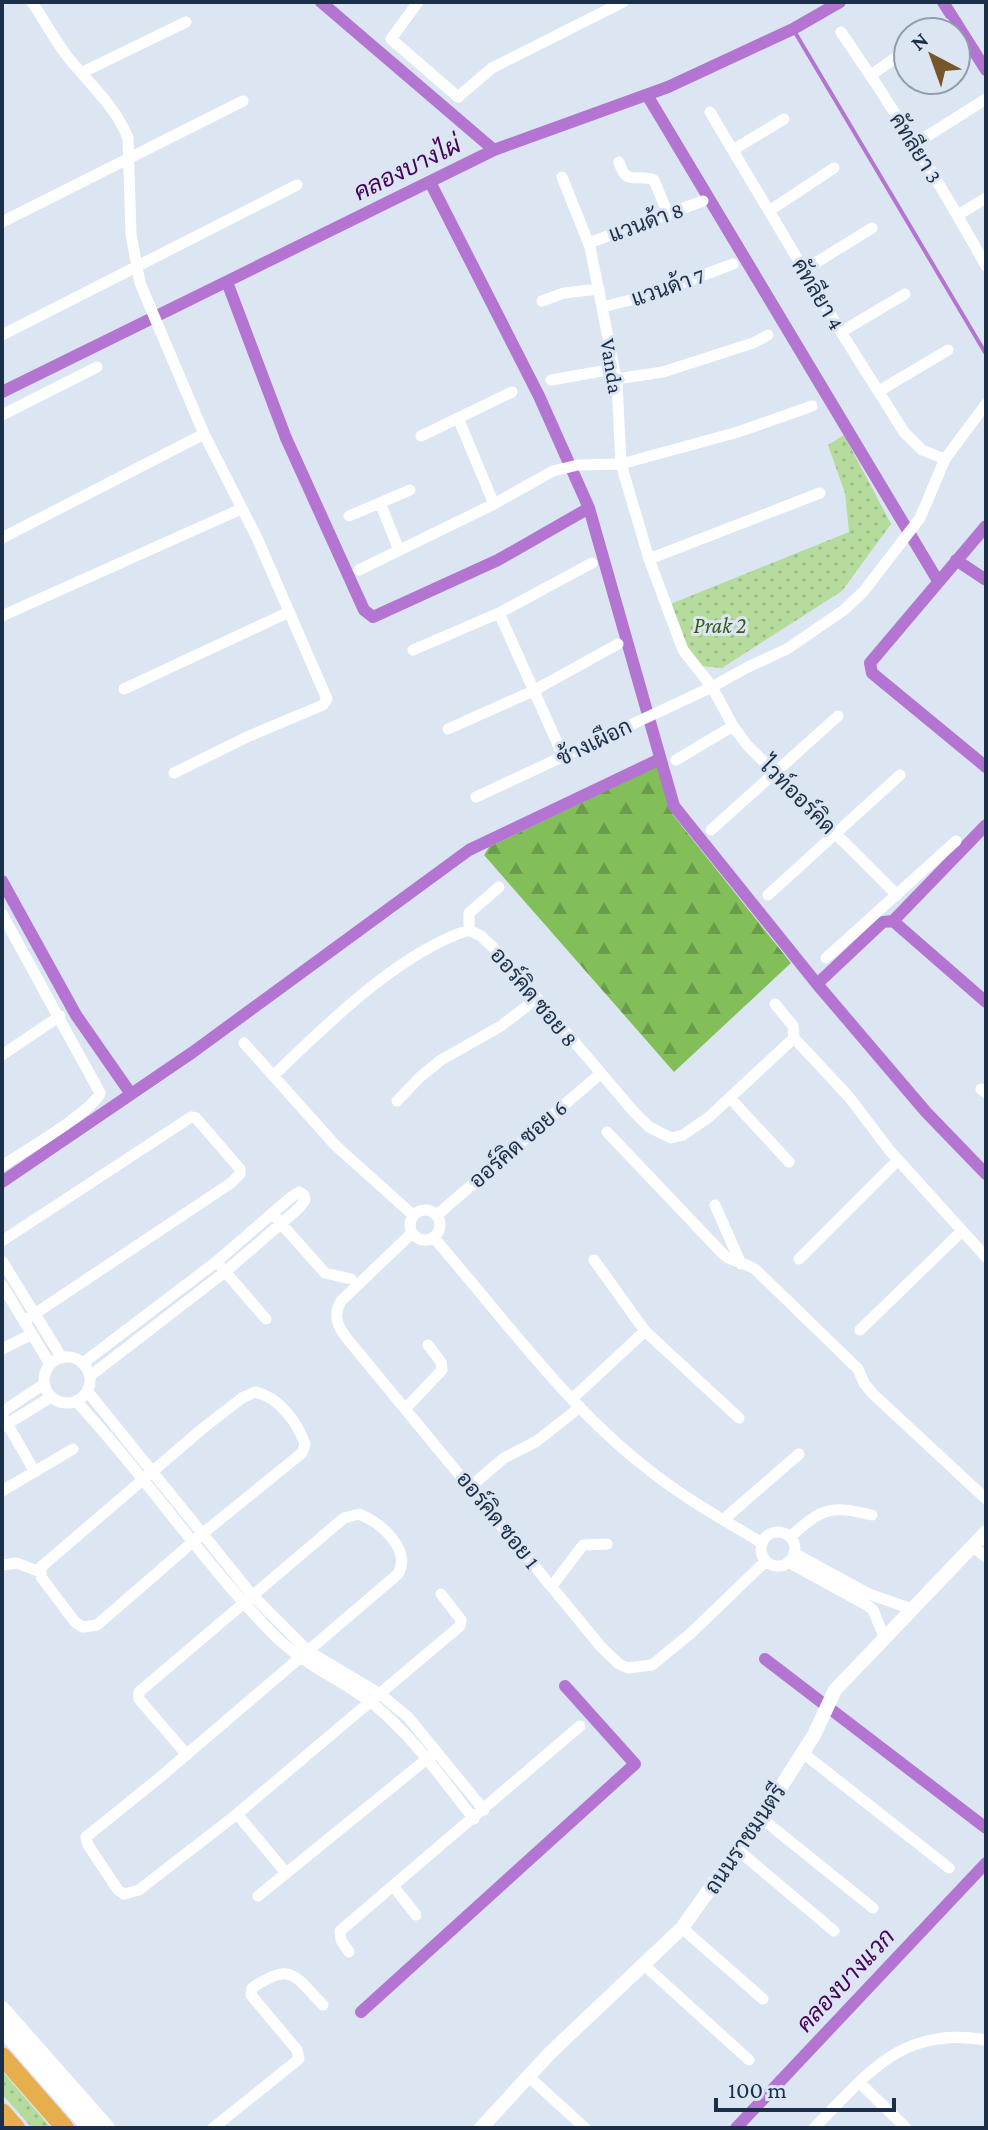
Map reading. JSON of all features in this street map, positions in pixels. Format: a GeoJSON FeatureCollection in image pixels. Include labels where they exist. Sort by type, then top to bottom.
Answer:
{"type":"FeatureCollection","features":[{"type":"Feature","properties":{"kind":"highway"},"geometry":{"type":"LineString","coordinates":[[2,2056],[65,2128]]}},
{"type":"Feature","properties":{"kind":"highway"},"geometry":{"type":"LineString","coordinates":[[2,2112],[16,2128]]}},
{"type":"Feature","properties":{"kind":"main road"},"geometry":{"type":"LineString","coordinates":[[2,2009],[107,2128]]}},
{"type":"Feature","properties":{"kind":"main road"},"geometry":{"type":"LineString","coordinates":[[2,2028],[90,2128]]}},
{"type":"Feature","properties":{"kind":"street"},"geometry":{"type":"LineString","coordinates":[[418,2],[391,39],[458,97],[492,68],[623,2]]}},
{"type":"Feature","properties":{"kind":"street"},"geometry":{"type":"LineString","coordinates":[[34,3],[68,58],[83,72],[125,130],[129,156],[131,234],[136,267],[148,304],[204,434],[257,538],[326,694],[326,702],[174,773]]}},
{"type":"Feature","properties":{"kind":"street"},"geometry":{"type":"LineString","coordinates":[[83,72],[186,22]]}},
{"type":"Feature","properties":{"kind":"street","name":"คัทลียา 3"},"geometry":{"type":"LineString","coordinates":[[841,32],[958,215],[986,266]]}},
{"type":"Feature","properties":{"kind":"street"},"geometry":{"type":"LineString","coordinates":[[871,75],[892,60]]}},
{"type":"Feature","properties":{"kind":"street"},"geometry":{"type":"LineString","coordinates":[[913,145],[986,99]]}},
{"type":"Feature","properties":{"kind":"street"},"geometry":{"type":"LineString","coordinates":[[2,222],[243,101]]}},
{"type":"Feature","properties":{"kind":"street","name":"คัทลียา 4"},"geometry":{"type":"LineString","coordinates":[[710,112],[904,432],[922,450],[945,459]]}},
{"type":"Feature","properties":{"kind":"street"},"geometry":{"type":"LineString","coordinates":[[733,150],[784,119]]}},
{"type":"Feature","properties":{"kind":"street"},"geometry":{"type":"LineString","coordinates":[[619,162],[622,172],[629,178],[654,180],[668,214]]}},
{"type":"Feature","properties":{"kind":"street"},"geometry":{"type":"LineString","coordinates":[[769,211],[834,168]]}},
{"type":"Feature","properties":{"kind":"street","name":"Vanda"},"geometry":{"type":"LineString","coordinates":[[562,177],[589,243],[599,289],[615,374],[621,464],[649,559],[683,650],[712,687]]}},
{"type":"Feature","properties":{"kind":"street"},"geometry":{"type":"LineString","coordinates":[[2,335],[297,185]]}},
{"type":"Feature","properties":{"kind":"street"},"geometry":{"type":"LineString","coordinates":[[958,215],[986,198]]}},
{"type":"Feature","properties":{"kind":"street","name":"แวนด้า 8"},"geometry":{"type":"LineString","coordinates":[[589,243],[703,201]]}},
{"type":"Feature","properties":{"kind":"street"},"geometry":{"type":"LineString","coordinates":[[804,270],[872,228]]}},
{"type":"Feature","properties":{"kind":"street","name":"แวนด้า 7"},"geometry":{"type":"LineString","coordinates":[[602,307],[647,296],[733,264]]}},
{"type":"Feature","properties":{"kind":"street"},"geometry":{"type":"LineString","coordinates":[[542,301],[564,293],[599,289]]}},
{"type":"Feature","properties":{"kind":"street"},"geometry":{"type":"LineString","coordinates":[[841,332],[905,294]]}},
{"type":"Feature","properties":{"kind":"street"},"geometry":{"type":"LineString","coordinates":[[551,380],[663,372],[753,343],[768,335]]}},
{"type":"Feature","properties":{"kind":"street"},"geometry":{"type":"LineString","coordinates":[[879,391],[948,350]]}},
{"type":"Feature","properties":{"kind":"street"},"geometry":{"type":"LineString","coordinates":[[2,415],[97,367]]}},
{"type":"Feature","properties":{"kind":"street"},"geometry":{"type":"LineString","coordinates":[[421,436],[512,392]]}},
{"type":"Feature","properties":{"kind":"street"},"geometry":{"type":"LineString","coordinates":[[359,570],[560,468],[621,464],[738,432],[812,406]]}},
{"type":"Feature","properties":{"kind":"street","name":"ช้างเผือก"},"geometry":{"type":"LineString","coordinates":[[476,797],[564,758],[787,649],[844,610],[882,570],[920,518],[945,459],[984,410]]}},
{"type":"Feature","properties":{"kind":"street"},"geometry":{"type":"LineString","coordinates":[[458,418],[494,504]]}},
{"type":"Feature","properties":{"kind":"street"},"geometry":{"type":"LineString","coordinates":[[2,538],[204,434]]}},
{"type":"Feature","properties":{"kind":"street"},"geometry":{"type":"LineString","coordinates":[[349,516],[410,490]]}},
{"type":"Feature","properties":{"kind":"street"},"geometry":{"type":"LineString","coordinates":[[649,559],[820,493]]}},
{"type":"Feature","properties":{"kind":"street"},"geometry":{"type":"LineString","coordinates":[[380,503],[399,550]]}},
{"type":"Feature","properties":{"kind":"street"},"geometry":{"type":"LineString","coordinates":[[2,616],[241,509]]}},
{"type":"Feature","properties":{"kind":"street"},"geometry":{"type":"LineString","coordinates":[[413,650],[499,613],[592,563]]}},
{"type":"Feature","properties":{"kind":"street"},"geometry":{"type":"LineString","coordinates":[[124,689],[289,612]]}},
{"type":"Feature","properties":{"kind":"street"},"geometry":{"type":"LineString","coordinates":[[499,613],[564,758]]}},
{"type":"Feature","properties":{"kind":"street"},"geometry":{"type":"LineString","coordinates":[[448,729],[533,691],[618,644]]}},
{"type":"Feature","properties":{"kind":"street","name":"ไวท์ออร์คิด"},"geometry":{"type":"LineString","coordinates":[[712,687],[733,726],[774,773],[897,895]]}},
{"type":"Feature","properties":{"kind":"street"},"geometry":{"type":"LineString","coordinates":[[711,830],[838,716]]}},
{"type":"Feature","properties":{"kind":"street"},"geometry":{"type":"LineString","coordinates":[[676,760],[733,726]]}},
{"type":"Feature","properties":{"kind":"street"},"geometry":{"type":"LineString","coordinates":[[768,895],[900,775]]}},
{"type":"Feature","properties":{"kind":"street"},"geometry":{"type":"LineString","coordinates":[[826,958],[956,841]]}},
{"type":"Feature","properties":{"kind":"street"},"geometry":{"type":"LineString","coordinates":[[469,930],[469,913],[499,887]]}},
{"type":"Feature","properties":{"kind":"street"},"geometry":{"type":"LineString","coordinates":[[2,914],[99,1087],[99,1097],[82,1112],[2,1166]]}},
{"type":"Feature","properties":{"kind":"street","name":"ออร์คิด ซอย 8"},"geometry":{"type":"LineString","coordinates":[[273,1076],[389,974],[469,930],[490,944],[649,1127],[671,1138],[693,1130],[730,1098]]}},
{"type":"Feature","properties":{"kind":"street"},"geometry":{"type":"LineString","coordinates":[[2,945],[14,937]]}},
{"type":"Feature","properties":{"kind":"street"},"geometry":{"type":"LineString","coordinates":[[397,1101],[441,1060],[501,1026],[536,999]]}},
{"type":"Feature","properties":{"kind":"street"},"geometry":{"type":"LineString","coordinates":[[775,1004],[793,1026],[794,1038],[986,1257]]}},
{"type":"Feature","properties":{"kind":"street"},"geometry":{"type":"LineString","coordinates":[[2,1055],[60,1016]]}},
{"type":"Feature","properties":{"kind":"street"},"geometry":{"type":"LineString","coordinates":[[789,1162],[730,1098],[794,1038]]}},
{"type":"Feature","properties":{"kind":"street"},"geometry":{"type":"LineString","coordinates":[[244,1043],[336,1146],[413,1215]]}},
{"type":"Feature","properties":{"kind":"street","name":"ออร์คิด ซอย 6"},"geometry":{"type":"LineString","coordinates":[[437,1215],[600,1074]]}},
{"type":"Feature","properties":{"kind":"street"},"geometry":{"type":"LineString","coordinates":[[2,1241],[191,1117],[196,1118],[240,1169],[240,1174],[231,1183],[24,1321]]}},
{"type":"Feature","properties":{"kind":"street"},"geometry":{"type":"LineString","coordinates":[[607,1132],[724,1255],[756,1270],[858,1369],[873,1394],[986,1499]]}},
{"type":"Feature","properties":{"kind":"street"},"geometry":{"type":"LineString","coordinates":[[799,1259],[898,1160]]}},
{"type":"Feature","properties":{"kind":"street"},"geometry":{"type":"LineString","coordinates":[[715,1205],[741,1264]]}},
{"type":"Feature","properties":{"kind":"street"},"geometry":{"type":"LineString","coordinates":[[422,1210],[437,1215],[440,1224],[434,1238],[424,1240],[412,1233],[409,1224],[413,1215],[422,1210]]}},
{"type":"Feature","properties":{"kind":"street"},"geometry":{"type":"LineString","coordinates":[[90,1376],[276,1218],[325,1273],[351,1279]]}},
{"type":"Feature","properties":{"kind":"street"},"geometry":{"type":"LineString","coordinates":[[860,1330],[962,1231]]}},
{"type":"Feature","properties":{"kind":"street","name":"ออร์คิด ซอย 1"},"geometry":{"type":"LineString","coordinates":[[412,1233],[341,1301],[336,1312],[342,1332],[602,1648],[619,1664],[642,1668],[665,1657],[766,1561]]}},
{"type":"Feature","properties":{"kind":"street"},"geometry":{"type":"LineString","coordinates":[[434,1238],[576,1402],[650,1471],[762,1543]]}},
{"type":"Feature","properties":{"kind":"street"},"geometry":{"type":"LineString","coordinates":[[594,1260],[645,1331],[739,1418]]}},
{"type":"Feature","properties":{"kind":"street"},"geometry":{"type":"LineString","coordinates":[[2,1261],[62,1358]]}},
{"type":"Feature","properties":{"kind":"street"},"geometry":{"type":"LineString","coordinates":[[220,1267],[266,1319]]}},
{"type":"Feature","properties":{"kind":"street"},"geometry":{"type":"LineString","coordinates":[[83,1363],[220,1267]]}},
{"type":"Feature","properties":{"kind":"street"},"geometry":{"type":"LineString","coordinates":[[2,1285],[50,1364]]}},
{"type":"Feature","properties":{"kind":"street"},"geometry":{"type":"LineString","coordinates":[[471,1486],[504,1458],[537,1441],[645,1331]]}},
{"type":"Feature","properties":{"kind":"street"},"geometry":{"type":"LineString","coordinates":[[2,1349],[32,1334]]}},
{"type":"Feature","properties":{"kind":"street"},"geometry":{"type":"LineString","coordinates":[[405,1409],[442,1370],[441,1362],[428,1345]]}},
{"type":"Feature","properties":{"kind":"street"},"geometry":{"type":"LineString","coordinates":[[88,1392],[76,1401],[63,1403],[51,1397],[44,1384],[50,1364],[69,1357],[83,1363],[90,1376],[88,1392],[202,1534],[248,1599]]}},
{"type":"Feature","properties":{"kind":"street"},"geometry":{"type":"LineString","coordinates":[[3,1419],[44,1384]]}},
{"type":"Feature","properties":{"kind":"street"},"geometry":{"type":"LineString","coordinates":[[2,1565],[17,1563],[40,1572],[75,1622],[90,1628],[97,1625],[305,1449],[302,1435],[292,1419],[269,1397],[249,1393],[41,1567],[40,1572]]}},
{"type":"Feature","properties":{"kind":"street"},"geometry":{"type":"LineString","coordinates":[[3,1419],[51,1397]]}},
{"type":"Feature","properties":{"kind":"street"},"geometry":{"type":"LineString","coordinates":[[76,1401],[191,1543],[304,1655],[408,1717],[474,1819]]}},
{"type":"Feature","properties":{"kind":"street"},"geometry":{"type":"LineString","coordinates":[[3,1419],[35,1472]]}},
{"type":"Feature","properties":{"kind":"street"},"geometry":{"type":"LineString","coordinates":[[2,1491],[73,1449]]}},
{"type":"Feature","properties":{"kind":"street"},"geometry":{"type":"LineString","coordinates":[[723,1520],[799,1454]]}},
{"type":"Feature","properties":{"kind":"street"},"geometry":{"type":"LineString","coordinates":[[790,1537],[807,1522],[832,1509],[872,1515]]}},
{"type":"Feature","properties":{"kind":"street"},"geometry":{"type":"LineString","coordinates":[[187,1755],[139,1699],[139,1692],[352,1514],[371,1519],[398,1548],[403,1562],[398,1574],[187,1755],[86,1837],[88,1845],[118,1890],[124,1894],[139,1890],[237,1814],[460,1626],[461,1620],[441,1594]]}},
{"type":"Feature","properties":{"kind":"street","name":"ถนนราชมนตรี"},"geometry":{"type":"LineString","coordinates":[[481,2128],[528,2076],[682,1928],[739,1851],[803,1753],[830,1698],[986,1532]]}},
{"type":"Feature","properties":{"kind":"street"},"geometry":{"type":"LineString","coordinates":[[771,1534],[790,1537],[793,1543],[791,1558],[778,1566],[766,1561],[762,1543],[771,1534]]}},
{"type":"Feature","properties":{"kind":"street"},"geometry":{"type":"LineString","coordinates":[[552,1586],[583,1545],[607,1544]]}},
{"type":"Feature","properties":{"kind":"street"},"geometry":{"type":"LineString","coordinates":[[972,1546],[986,1557]]}},
{"type":"Feature","properties":{"kind":"street"},"geometry":{"type":"LineString","coordinates":[[791,1558],[884,1600],[912,1609]]}},
{"type":"Feature","properties":{"kind":"street"},"geometry":{"type":"LineString","coordinates":[[791,1558],[873,1610],[885,1639]]}},
{"type":"Feature","properties":{"kind":"street"},"geometry":{"type":"LineString","coordinates":[[873,1610],[884,1600]]}},
{"type":"Feature","properties":{"kind":"street"},"geometry":{"type":"LineString","coordinates":[[349,1952],[341,1940],[340,1931],[580,1726]]}},
{"type":"Feature","properties":{"kind":"street"},"geometry":{"type":"LineString","coordinates":[[803,1753],[949,1868]]}},
{"type":"Feature","properties":{"kind":"street"},"geometry":{"type":"LineString","coordinates":[[432,1755],[484,1810]]}},
{"type":"Feature","properties":{"kind":"street"},"geometry":{"type":"LineString","coordinates":[[258,1896],[432,1755]]}},
{"type":"Feature","properties":{"kind":"street"},"geometry":{"type":"LineString","coordinates":[[237,1814],[286,1873]]}},
{"type":"Feature","properties":{"kind":"street"},"geometry":{"type":"LineString","coordinates":[[761,1818],[873,1908]]}},
{"type":"Feature","properties":{"kind":"street"},"geometry":{"type":"LineString","coordinates":[[739,1851],[834,1931]]}},
{"type":"Feature","properties":{"kind":"street"},"geometry":{"type":"LineString","coordinates":[[394,1887],[416,1915]]}},
{"type":"Feature","properties":{"kind":"street"},"geometry":{"type":"LineString","coordinates":[[682,1928],[763,1999]]}},
{"type":"Feature","properties":{"kind":"street"},"geometry":{"type":"LineString","coordinates":[[643,1964],[749,2060]]}},
{"type":"Feature","properties":{"kind":"street"},"geometry":{"type":"LineString","coordinates":[[213,2128],[299,2059],[297,2050],[251,1995],[252,1988],[274,1974],[287,1973],[323,2005]]}},
{"type":"Feature","properties":{"kind":"street"},"geometry":{"type":"LineString","coordinates":[[814,2128],[880,2062],[898,2050],[924,2040],[986,2040]]}},
{"type":"Feature","properties":{"kind":"street"},"geometry":{"type":"LineString","coordinates":[[528,2076],[585,2128]]}},
{"type":"Feature","properties":{"kind":"street"},"geometry":{"type":"LineString","coordinates":[[860,2083],[906,2128]]}},
{"type":"Feature","properties":{"kind":"green space","name":"Prak 2"},"geometry":{"type":"Polygon","coordinates":[[[844,435],[891,524],[842,591],[722,668],[699,666],[679,643],[668,605],[849,532],[845,493],[828,445],[844,435]]]}},
{"type":"Feature","properties":{"kind":"green space"},"geometry":{"type":"Polygon","coordinates":[[[658,766],[673,815],[791,963],[674,1072],[484,855],[489,847],[658,766]]]}},
{"type":"Feature","properties":{"kind":"green space"},"geometry":{"type":"Polygon","coordinates":[[[2,2071],[51,2128],[32,2128],[2,2094],[2,2071]]]}},
{"type":"Feature","properties":{"kind":"waterway"},"geometry":{"type":"LineString","coordinates":[[321,2],[494,150]]}},
{"type":"Feature","properties":{"kind":"waterway","name":"คลองบางไผ่"},"geometry":{"type":"LineString","coordinates":[[2,392],[494,150],[668,87],[793,29],[840,2]]}},
{"type":"Feature","properties":{"kind":"waterway"},"geometry":{"type":"LineString","coordinates":[[943,2],[986,70]]}},
{"type":"Feature","properties":{"kind":"waterway"},"geometry":{"type":"LineString","coordinates":[[793,29],[986,354]]}},
{"type":"Feature","properties":{"kind":"waterway"},"geometry":{"type":"LineString","coordinates":[[647,95],[938,581]]}},
{"type":"Feature","properties":{"kind":"waterway"},"geometry":{"type":"LineString","coordinates":[[430,182],[539,396],[589,508],[674,806],[817,984],[926,1112],[986,1174]]}},
{"type":"Feature","properties":{"kind":"waterway"},"geometry":{"type":"LineString","coordinates":[[227,282],[286,438],[364,610],[373,617],[498,560],[589,508]]}},
{"type":"Feature","properties":{"kind":"waterway"},"geometry":{"type":"LineString","coordinates":[[986,526],[870,663],[872,673],[986,767]]}},
{"type":"Feature","properties":{"kind":"waterway"},"geometry":{"type":"LineString","coordinates":[[956,560],[986,580]]}},
{"type":"Feature","properties":{"kind":"waterway"},"geometry":{"type":"LineString","coordinates":[[2,1182],[193,1052],[469,850],[660,759]]}},
{"type":"Feature","properties":{"kind":"waterway"},"geometry":{"type":"LineString","coordinates":[[893,921],[986,825]]}},
{"type":"Feature","properties":{"kind":"waterway"},"geometry":{"type":"LineString","coordinates":[[2,881],[76,1015],[131,1094]]}},
{"type":"Feature","properties":{"kind":"waterway"},"geometry":{"type":"LineString","coordinates":[[817,984],[883,922],[893,921],[986,1002]]}},
{"type":"Feature","properties":{"kind":"waterway"},"geometry":{"type":"LineString","coordinates":[[765,1659],[986,1828]]}},
{"type":"Feature","properties":{"kind":"waterway"},"geometry":{"type":"LineString","coordinates":[[361,2012],[635,1764],[565,1686]]}},
{"type":"Feature","properties":{"kind":"waterway","name":"คลองบางแวก"},"geometry":{"type":"LineString","coordinates":[[736,2128],[986,1863]]}}]}
